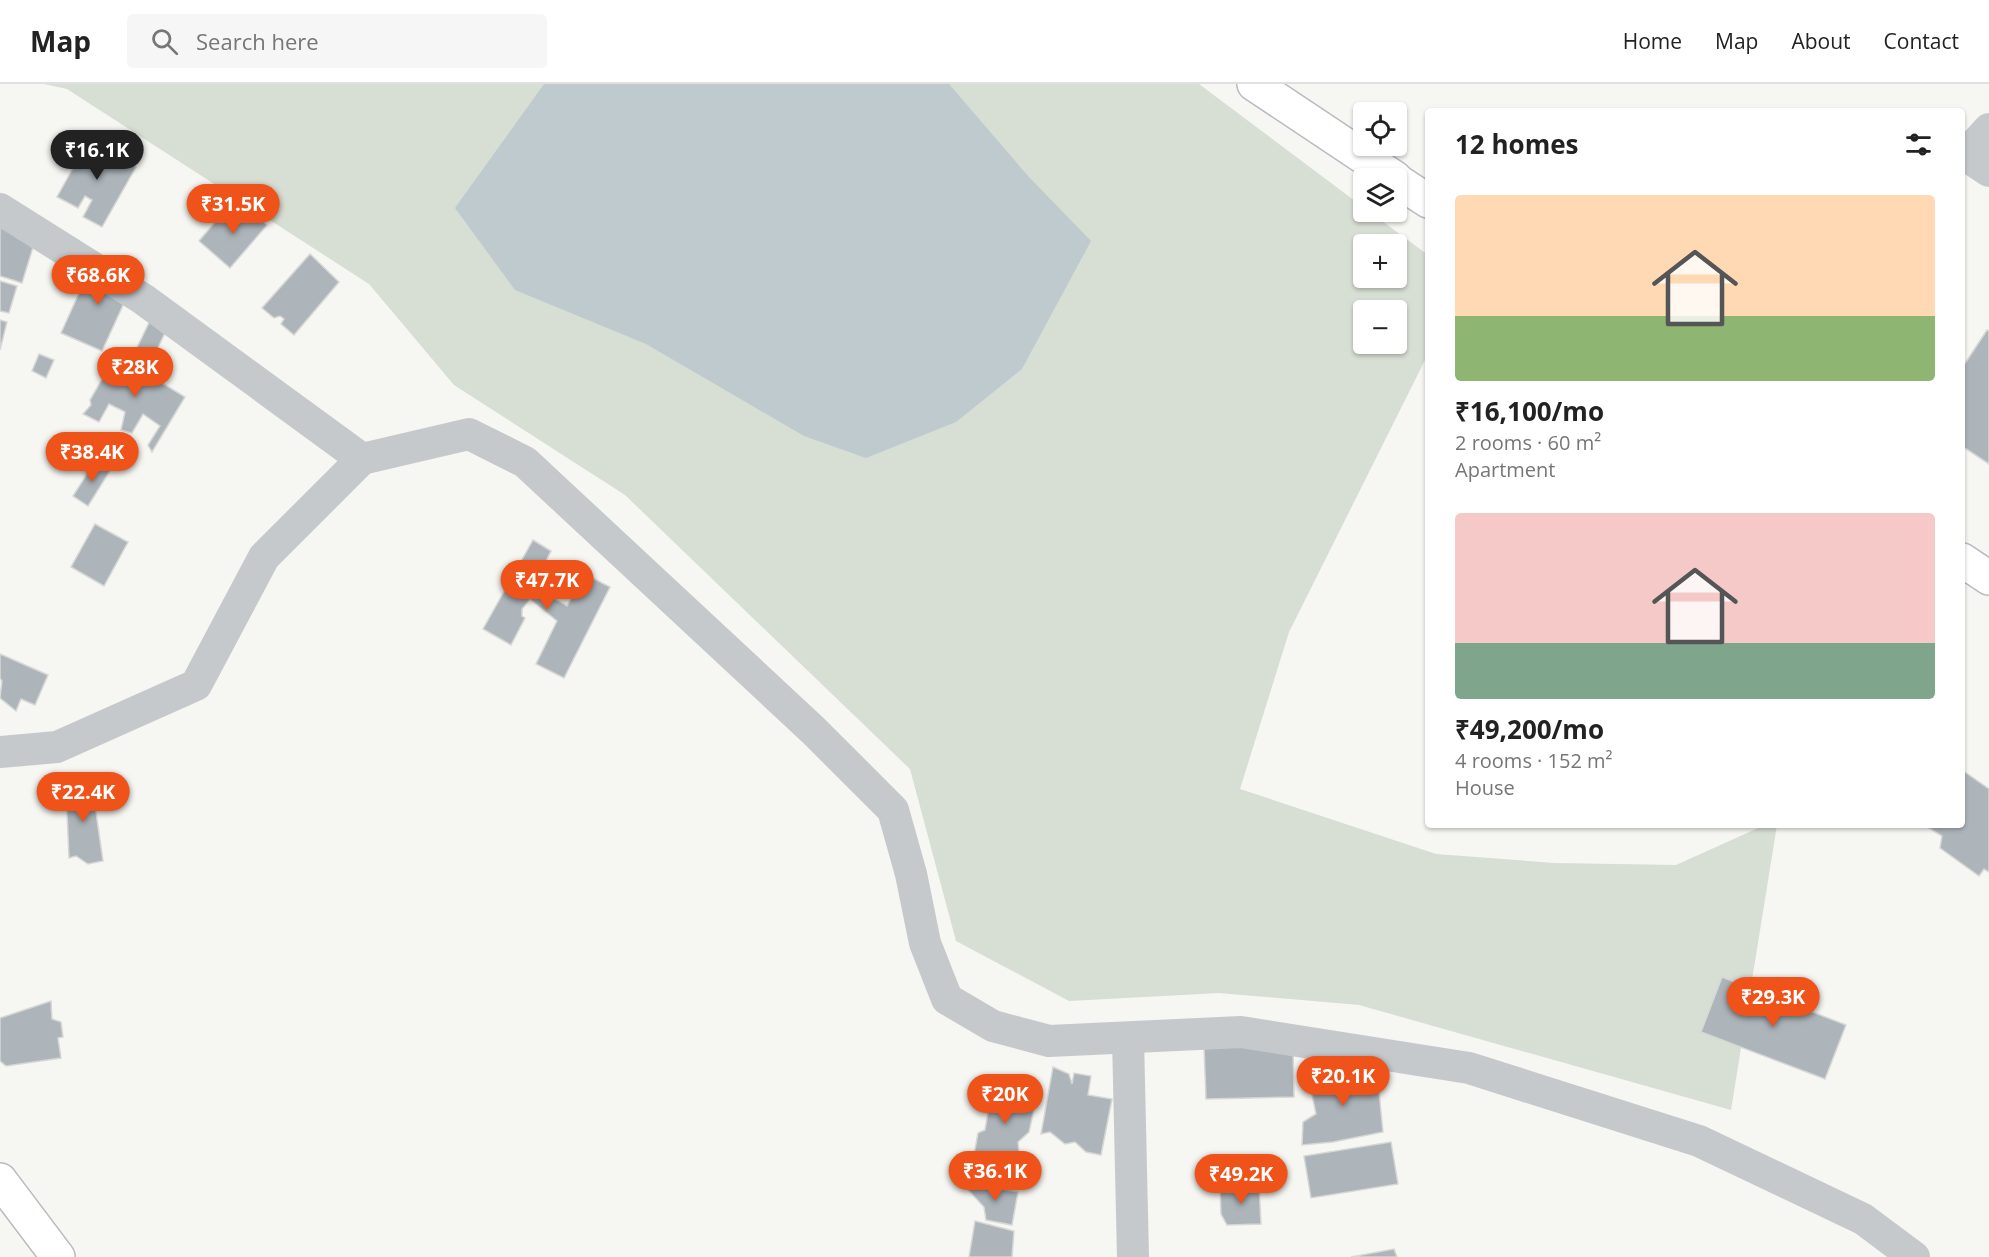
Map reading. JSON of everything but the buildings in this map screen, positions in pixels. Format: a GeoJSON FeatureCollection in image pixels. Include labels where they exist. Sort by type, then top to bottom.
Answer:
{"type":"FeatureCollection","features":[{"type":"Feature","properties":{"kind":"main road"},"geometry":{"type":"LineString","coordinates":[[1254,84],[1380,168]]}},
{"type":"Feature","properties":{"kind":"main road"},"geometry":{"type":"LineString","coordinates":[[1407,187],[1425,199]]}},
{"type":"Feature","properties":{"kind":"main road"},"geometry":{"type":"LineString","coordinates":[[1965,562],[1989,578]]}},
{"type":"Feature","properties":{"kind":"main road"},"geometry":{"type":"LineString","coordinates":[[0,1180],[58,1257]]}},
{"type":"Feature","properties":{"kind":"street"},"geometry":{"type":"LineString","coordinates":[[1989,129],[1965,155],[1989,171]]}},
{"type":"Feature","properties":{"kind":"street"},"geometry":{"type":"LineString","coordinates":[[0,209],[143,299],[362,459]]}},
{"type":"Feature","properties":{"kind":"street"},"geometry":{"type":"LineString","coordinates":[[0,752],[57,747],[196,685],[264,557],[362,459],[469,434],[525,462],[805,723],[893,810],[911,874],[925,943],[946,999],[993,1026],[1049,1041],[1241,1032],[1469,1068],[1699,1141],[1863,1219],[1914,1257]]}},
{"type":"Feature","properties":{"kind":"street"},"geometry":{"type":"LineString","coordinates":[[1128,1038],[1133,1257]]}},
{"type":"Feature","properties":{"kind":"shaded area"},"geometry":{"type":"Polygon","coordinates":[[[44,84],[1199,84],[1353,200],[1353,222],[1383,222],[1400,234],[1353,234],[1353,288],[1407,288],[1407,239],[1425,253],[1425,360],[1289,632],[1240,789],[1436,854],[1554,863],[1676,865],[1758,828],[1777,828],[1731,1110],[1359,1005],[1219,993],[1069,1001],[956,941],[910,769],[625,495],[454,385],[369,284],[67,89],[44,84]]]}},
{"type":"Feature","properties":{"kind":"shaded area"},"geometry":{"type":"Polygon","coordinates":[[[544,84],[949,84],[1028,176],[1091,241],[1022,369],[956,422],[866,458],[804,436],[646,344],[515,290],[455,208],[544,84]]]}}]}
